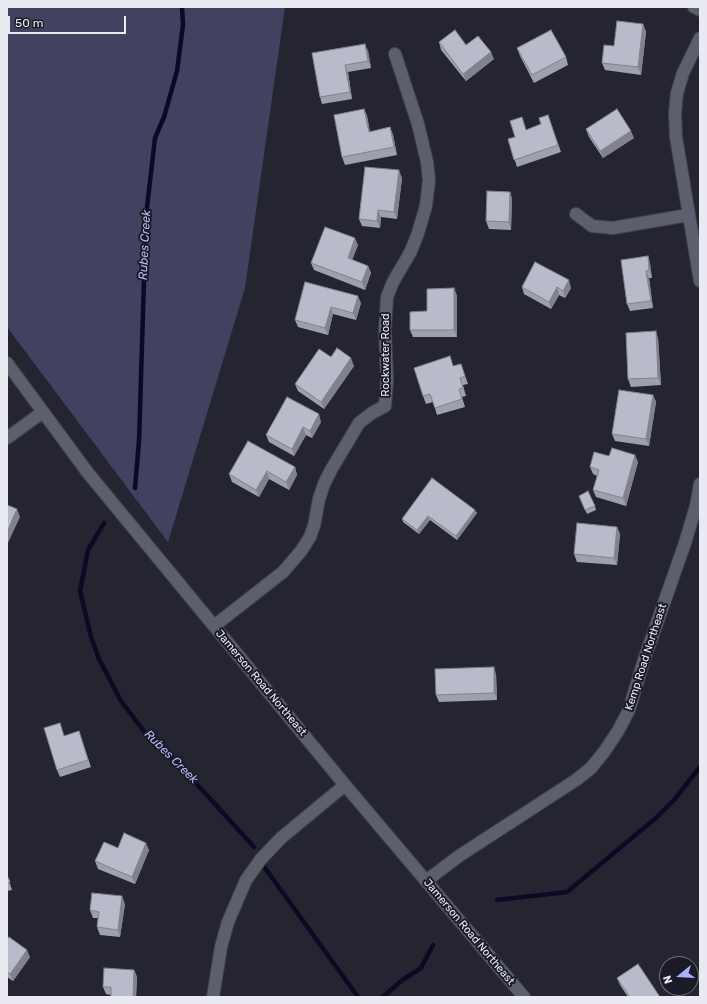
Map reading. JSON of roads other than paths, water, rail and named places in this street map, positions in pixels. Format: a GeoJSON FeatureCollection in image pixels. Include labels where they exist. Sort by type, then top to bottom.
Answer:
{"type":"FeatureCollection","features":[{"type":"Feature","properties":{"kind":"street"},"geometry":{"type":"LineString","coordinates":[[694,7],[700,10]]}},
{"type":"Feature","properties":{"kind":"street"},"geometry":{"type":"LineString","coordinates":[[700,38],[683,73],[677,93],[675,113],[676,137],[700,281]]}},
{"type":"Feature","properties":{"kind":"street","name":"Rockwater Road"},"geometry":{"type":"LineString","coordinates":[[214,626],[283,572],[301,551],[310,537],[314,526],[319,499],[324,484],[359,423],[372,413],[385,406],[387,380],[384,330],[387,297],[418,233],[426,206],[429,180],[427,162],[418,124],[395,54]]}},
{"type":"Feature","properties":{"kind":"street"},"geometry":{"type":"LineString","coordinates":[[576,214],[592,226],[613,228],[688,215]]}},
{"type":"Feature","properties":{"kind":"street","name":"Jamerson Road Northeast"},"geometry":{"type":"LineString","coordinates":[[7,363],[88,473],[345,785],[524,997]]}},
{"type":"Feature","properties":{"kind":"street"},"geometry":{"type":"LineString","coordinates":[[7,438],[43,412]]}},
{"type":"Feature","properties":{"kind":"street","name":"Kemp Road Northeast"},"geometry":{"type":"LineString","coordinates":[[426,881],[459,856],[576,780],[591,768],[604,752],[618,731],[629,710],[644,660],[685,544],[696,506],[700,484]]}},
{"type":"Feature","properties":{"kind":"street"},"geometry":{"type":"LineString","coordinates":[[213,997],[220,948],[228,922],[246,880],[261,859],[281,838],[345,785]]}},
{"type":"Feature","properties":{"kind":"waterway","name":"Rubes Creek"},"geometry":{"type":"LineString","coordinates":[[135,488],[139,441],[146,216],[155,138],[164,117],[177,71],[183,25],[182,7]]}},
{"type":"Feature","properties":{"kind":"waterway","name":"Rubes Creek"},"geometry":{"type":"LineString","coordinates":[[104,523],[88,550],[80,591],[91,637],[99,659],[121,701],[149,738],[184,770],[254,847]]}},
{"type":"Feature","properties":{"kind":"waterway"},"geometry":{"type":"LineString","coordinates":[[497,900],[567,892],[657,817],[674,800],[700,767]]}},
{"type":"Feature","properties":{"kind":"waterway","name":"Rubes Creek"},"geometry":{"type":"LineString","coordinates":[[265,868],[358,997]]}},
{"type":"Feature","properties":{"kind":"waterway"},"geometry":{"type":"LineString","coordinates":[[383,997],[401,981],[421,968],[433,945]]}}]}
